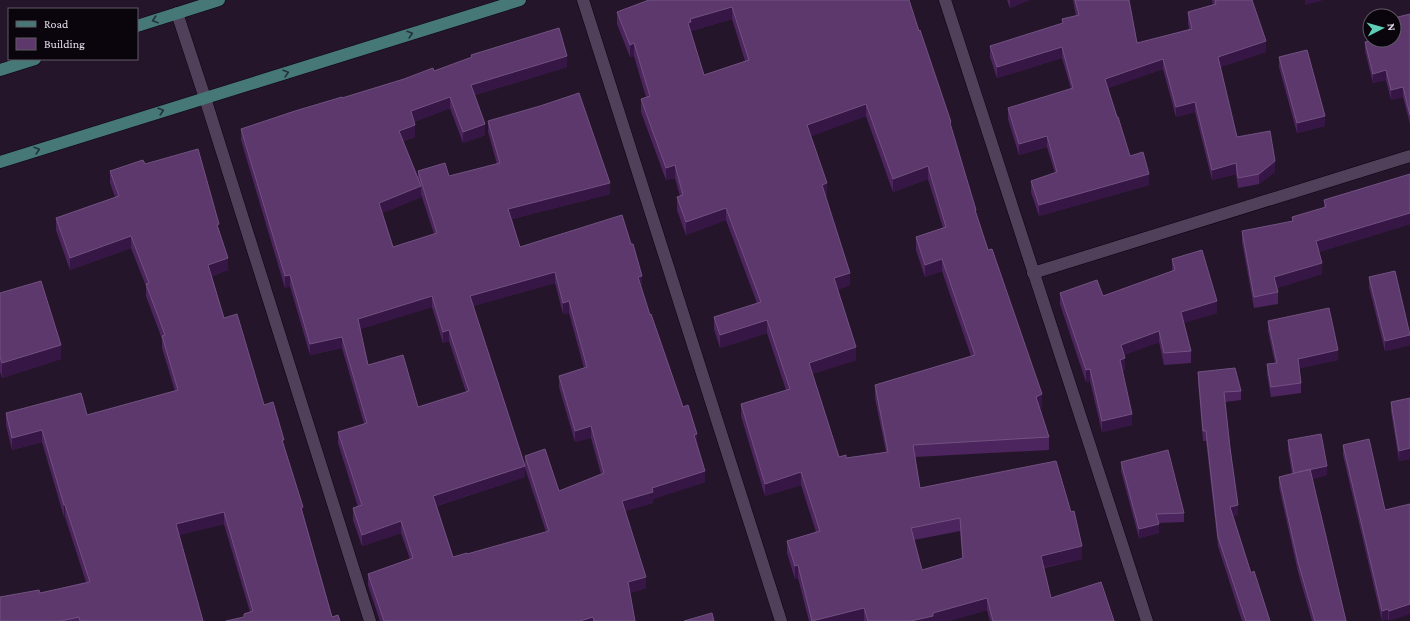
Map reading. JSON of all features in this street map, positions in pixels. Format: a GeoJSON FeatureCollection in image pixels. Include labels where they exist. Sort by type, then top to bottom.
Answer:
{"type":"FeatureCollection","features":[{"type":"Feature","properties":{"kind":"main road"},"geometry":{"type":"LineString","coordinates":[[138,26],[219,0]]}},
{"type":"Feature","properties":{"kind":"main road"},"geometry":{"type":"LineString","coordinates":[[0,162],[520,0]]}},
{"type":"Feature","properties":{"kind":"main road"},"geometry":{"type":"LineString","coordinates":[[0,70],[32,60]]}},
{"type":"Feature","properties":{"kind":"street"},"geometry":{"type":"LineString","coordinates":[[583,0],[781,621]]}},
{"type":"Feature","properties":{"kind":"street"},"geometry":{"type":"LineString","coordinates":[[945,0],[1147,621]]}},
{"type":"Feature","properties":{"kind":"street"},"geometry":{"type":"LineString","coordinates":[[177,13],[370,621]]}},
{"type":"Feature","properties":{"kind":"street"},"geometry":{"type":"LineString","coordinates":[[1033,273],[1410,156]]}},
{"type":"Feature","properties":{"kind":"building"},"geometry":{"type":"Polygon","coordinates":[[[649,0],[909,0],[951,122],[950,123],[975,210],[988,250],[992,249],[1042,394],[1036,397],[1049,437],[913,445],[920,488],[1056,461],[1071,512],[1074,511],[1082,546],[1041,556],[1051,598],[1101,582],[1114,621],[993,621],[987,598],[933,613],[933,616],[911,621],[868,621],[864,608],[812,621],[798,565],[795,566],[787,541],[820,531],[801,472],[765,484],[741,404],[790,389],[767,320],[720,335],[714,317],[761,302],[726,208],[686,222],[677,197],[683,195],[675,165],[666,168],[641,99],[650,96],[634,43],[630,45],[617,12],[649,0]],[[732,7],[690,19],[691,22],[688,23],[704,75],[749,60],[732,7]],[[866,104],[807,125],[827,183],[822,185],[850,273],[834,278],[856,347],[809,363],[839,457],[846,455],[846,458],[888,452],[875,385],[975,355],[942,259],[925,265],[916,237],[946,227],[928,166],[893,179],[866,104]],[[960,518],[911,528],[922,570],[963,558],[960,518]]]}},
{"type":"Feature","properties":{"kind":"building"},"geometry":{"type":"Polygon","coordinates":[[[1075,0],[1129,0],[1137,43],[1192,29],[1188,12],[1216,4],[1215,0],[1252,0],[1266,41],[1218,57],[1237,137],[1270,131],[1275,161],[1259,174],[1238,178],[1236,163],[1212,170],[1195,102],[1176,107],[1163,59],[1105,79],[1130,156],[1143,152],[1149,174],[1039,205],[1031,181],[1057,172],[1047,136],[1019,144],[1008,108],[1073,88],[1062,47],[997,67],[990,46],[1063,23],[1062,19],[1079,15],[1075,0]]]}},
{"type":"Feature","properties":{"kind":"building"},"geometry":{"type":"Polygon","coordinates":[[[1410,14],[1410,115],[1403,87],[1391,90],[1386,70],[1373,74],[1366,48],[1402,48],[1402,16],[1410,14]]]}},
{"type":"Feature","properties":{"kind":"building"},"geometry":{"type":"Polygon","coordinates":[[[559,28],[567,56],[471,85],[485,124],[463,132],[450,97],[411,111],[415,125],[399,131],[421,186],[379,203],[393,247],[437,233],[418,171],[445,163],[449,176],[500,163],[488,121],[579,93],[610,183],[508,209],[520,247],[622,215],[631,244],[633,244],[642,276],[638,277],[650,315],[651,314],[683,407],[688,405],[697,434],[694,435],[705,471],[652,488],[653,492],[622,501],[646,577],[628,582],[635,621],[594,621],[593,617],[580,621],[384,621],[368,574],[413,558],[401,521],[362,535],[353,508],[362,505],[338,432],[367,423],[342,337],[310,344],[290,275],[285,276],[241,129],[295,111],[404,79],[433,68],[434,71],[472,57],[471,55],[559,28]],[[555,272],[470,296],[525,466],[433,496],[453,557],[549,531],[525,456],[545,449],[559,491],[604,473],[591,426],[575,431],[559,376],[587,367],[569,301],[563,303],[555,272]],[[432,296],[358,319],[368,365],[403,355],[418,407],[469,391],[449,330],[443,332],[432,296]]]}},
{"type":"Feature","properties":{"kind":"building"},"geometry":{"type":"Polygon","coordinates":[[[1307,50],[1325,116],[1297,123],[1279,57],[1307,50]]]}},
{"type":"Feature","properties":{"kind":"building"},"geometry":{"type":"Polygon","coordinates":[[[198,149],[219,224],[217,225],[228,258],[208,265],[224,318],[237,314],[264,405],[273,402],[284,440],[282,440],[303,507],[301,508],[332,617],[338,615],[340,621],[226,621],[244,617],[244,614],[253,611],[224,512],[176,524],[203,621],[80,621],[79,617],[60,621],[0,621],[0,597],[39,590],[40,593],[90,582],[64,505],[42,430],[12,438],[6,413],[81,393],[87,415],[178,390],[162,336],[165,335],[146,284],[149,283],[131,236],[70,258],[56,218],[119,196],[110,171],[143,160],[145,164],[198,149]]]}},
{"type":"Feature","properties":{"kind":"building"},"geometry":{"type":"Polygon","coordinates":[[[1410,174],[1410,213],[1316,241],[1322,263],[1274,277],[1278,292],[1254,297],[1242,231],[1293,221],[1292,217],[1326,207],[1324,200],[1410,174]]]}},
{"type":"Feature","properties":{"kind":"building"},"geometry":{"type":"Polygon","coordinates":[[[1202,250],[1217,301],[1181,312],[1191,351],[1164,353],[1159,331],[1121,345],[1125,358],[1120,360],[1132,414],[1102,421],[1090,369],[1086,370],[1060,293],[1097,280],[1103,296],[1175,270],[1172,259],[1202,250]]]}},
{"type":"Feature","properties":{"kind":"building"},"geometry":{"type":"Polygon","coordinates":[[[1395,271],[1410,335],[1385,341],[1369,277],[1395,271]]]}},
{"type":"Feature","properties":{"kind":"building"},"geometry":{"type":"Polygon","coordinates":[[[41,281],[61,345],[2,363],[0,357],[0,293],[41,281]]]}},
{"type":"Feature","properties":{"kind":"building"},"geometry":{"type":"Polygon","coordinates":[[[1329,308],[1338,350],[1298,359],[1301,383],[1271,387],[1267,364],[1277,363],[1268,321],[1329,308]]]}},
{"type":"Feature","properties":{"kind":"building"},"geometry":{"type":"Polygon","coordinates":[[[1235,368],[1241,391],[1224,392],[1238,505],[1230,507],[1251,573],[1254,571],[1270,621],[1246,621],[1218,537],[1206,431],[1203,431],[1198,372],[1235,368]]]}},
{"type":"Feature","properties":{"kind":"building"},"geometry":{"type":"Polygon","coordinates":[[[1410,398],[1410,448],[1399,451],[1391,402],[1410,398]]]}},
{"type":"Feature","properties":{"kind":"building"},"geometry":{"type":"Polygon","coordinates":[[[1321,434],[1327,466],[1294,473],[1288,440],[1321,434]]]}},
{"type":"Feature","properties":{"kind":"building"},"geometry":{"type":"Polygon","coordinates":[[[1369,439],[1385,510],[1410,504],[1410,604],[1389,611],[1388,609],[1382,611],[1343,445],[1369,439]]]}},
{"type":"Feature","properties":{"kind":"building"},"geometry":{"type":"Polygon","coordinates":[[[1168,450],[1184,513],[1156,514],[1159,524],[1139,529],[1121,462],[1168,450]]]}},
{"type":"Feature","properties":{"kind":"building"},"geometry":{"type":"Polygon","coordinates":[[[1310,469],[1346,621],[1315,621],[1298,562],[1279,477],[1310,469]]]}},
{"type":"Feature","properties":{"kind":"building"},"geometry":{"type":"Polygon","coordinates":[[[712,613],[714,621],[684,621],[712,613]]]}}]}
